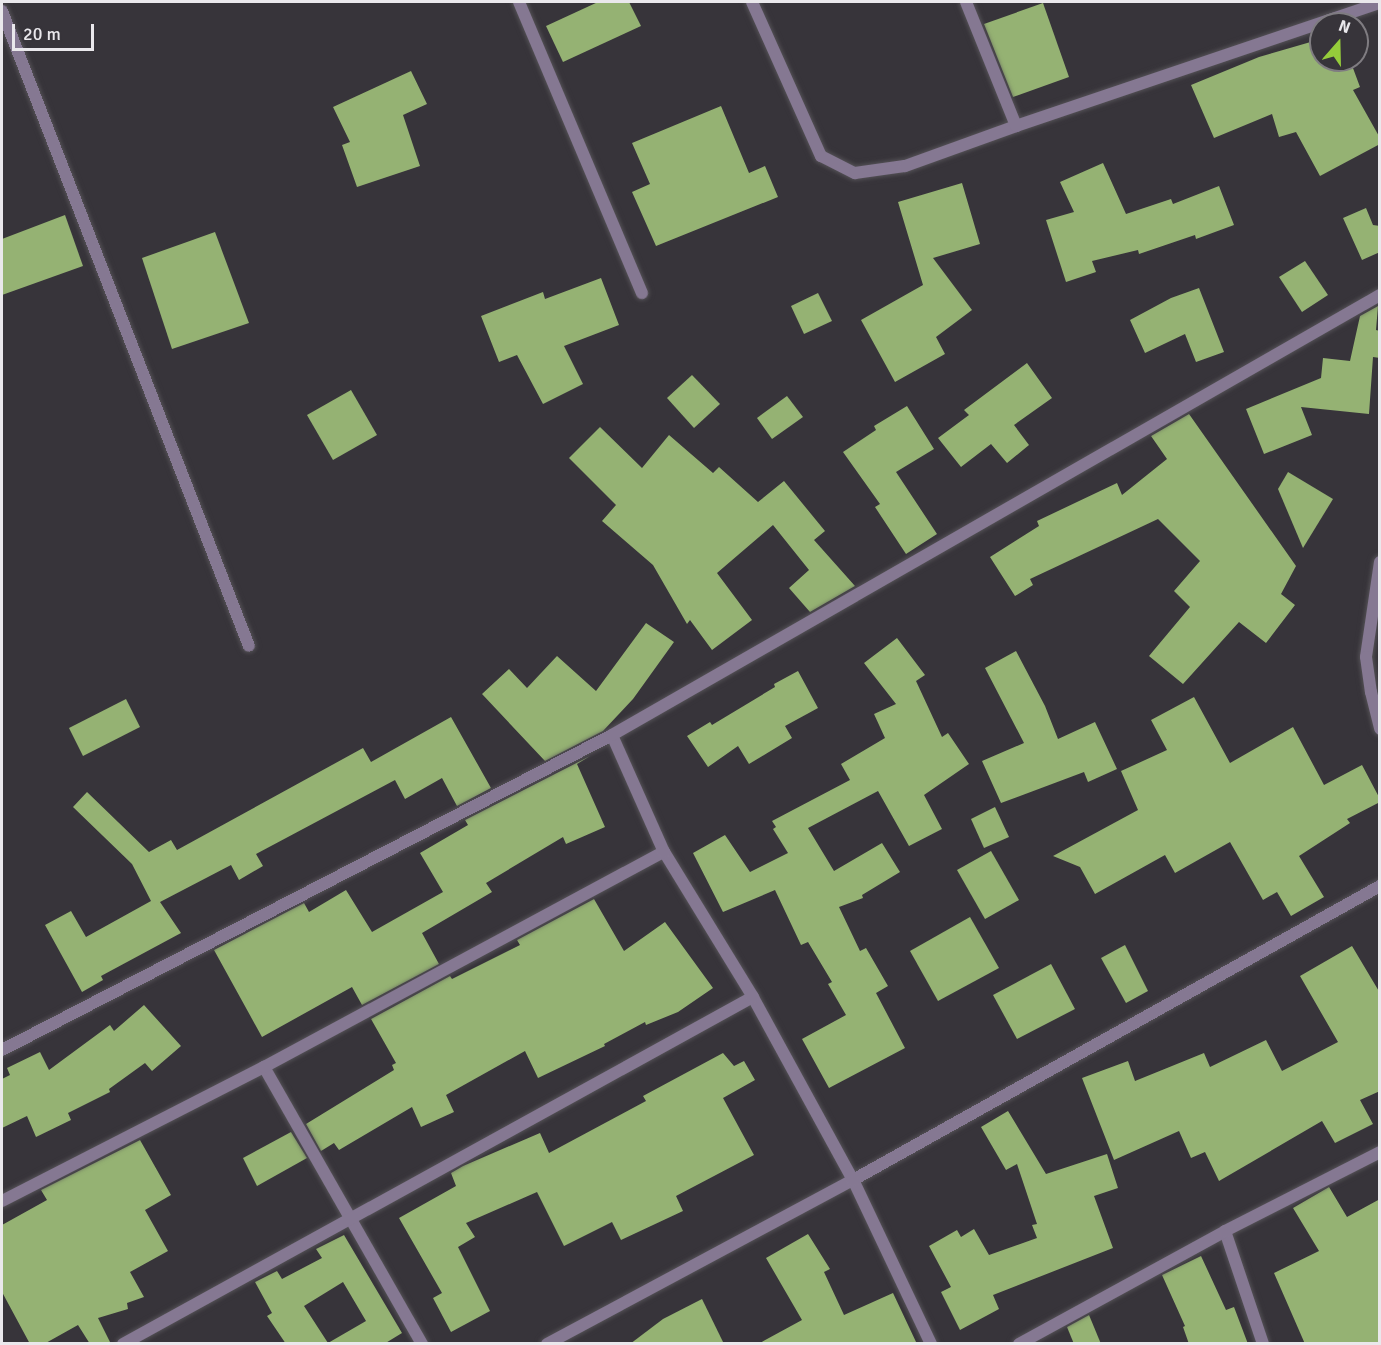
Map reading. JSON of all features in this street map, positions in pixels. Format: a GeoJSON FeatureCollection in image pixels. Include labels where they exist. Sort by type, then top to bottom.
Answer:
{"type":"FeatureCollection","features":[{"type":"Feature","properties":{"kind":"street"},"geometry":{"type":"LineString","coordinates":[[519,2],[642,293]]}},
{"type":"Feature","properties":{"kind":"street"},"geometry":{"type":"LineString","coordinates":[[752,2],[821,156],[855,173],[905,166],[1016,126],[1380,3]]}},
{"type":"Feature","properties":{"kind":"street"},"geometry":{"type":"LineString","coordinates":[[966,2],[1016,126]]}},
{"type":"Feature","properties":{"kind":"street"},"geometry":{"type":"LineString","coordinates":[[2,11],[249,646]]}},
{"type":"Feature","properties":{"kind":"street"},"geometry":{"type":"LineString","coordinates":[[2,1050],[612,735],[1380,295]]}},
{"type":"Feature","properties":{"kind":"street"},"geometry":{"type":"LineString","coordinates":[[1380,562],[1366,657],[1380,729]]}},
{"type":"Feature","properties":{"kind":"street"},"geometry":{"type":"LineString","coordinates":[[612,735],[664,852],[753,997],[853,1180],[931,1344]]}},
{"type":"Feature","properties":{"kind":"street"},"geometry":{"type":"LineString","coordinates":[[2,1202],[264,1067],[664,852]]}},
{"type":"Feature","properties":{"kind":"street"},"geometry":{"type":"LineString","coordinates":[[547,1344],[853,1180],[1380,886]]}},
{"type":"Feature","properties":{"kind":"street"},"geometry":{"type":"LineString","coordinates":[[123,1344],[753,997]]}},
{"type":"Feature","properties":{"kind":"street"},"geometry":{"type":"LineString","coordinates":[[264,1067],[422,1344]]}},
{"type":"Feature","properties":{"kind":"street"},"geometry":{"type":"LineString","coordinates":[[1019,1344],[1225,1231],[1380,1152]]}},
{"type":"Feature","properties":{"kind":"street"},"geometry":{"type":"LineString","coordinates":[[1225,1231],[1263,1344]]}},
{"type":"Feature","properties":{"kind":"building"},"geometry":{"type":"Polygon","coordinates":[[[598,2],[629,2],[641,26],[563,62],[546,26],[598,2]]]}},
{"type":"Feature","properties":{"kind":"building"},"geometry":{"type":"Polygon","coordinates":[[[1043,3],[1069,77],[1013,97],[984,24],[1043,3]]]}},
{"type":"Feature","properties":{"kind":"building"},"geometry":{"type":"Polygon","coordinates":[[[1309,42],[1309,72],[1354,72],[1360,87],[1353,90],[1380,138],[1380,144],[1320,176],[1296,132],[1279,137],[1272,114],[1214,138],[1191,85],[1259,57],[1309,42]]]}},
{"type":"Feature","properties":{"kind":"building"},"geometry":{"type":"Polygon","coordinates":[[[411,71],[427,104],[403,115],[420,166],[357,187],[342,145],[350,142],[333,107],[411,71]]]}},
{"type":"Feature","properties":{"kind":"building"},"geometry":{"type":"Polygon","coordinates":[[[721,106],[749,173],[765,166],[778,197],[656,246],[632,192],[650,184],[632,143],[721,106]]]}},
{"type":"Feature","properties":{"kind":"building"},"geometry":{"type":"Polygon","coordinates":[[[1103,163],[1126,214],[1171,199],[1173,204],[1219,186],[1234,225],[1196,239],[1195,235],[1139,254],[1138,250],[1092,261],[1096,272],[1066,282],[1046,220],[1074,212],[1060,182],[1103,163]]]}},
{"type":"Feature","properties":{"kind":"building"},"geometry":{"type":"Polygon","coordinates":[[[962,183],[980,244],[933,258],[972,310],[936,337],[945,354],[895,382],[861,320],[923,285],[898,202],[962,183]]]}},
{"type":"Feature","properties":{"kind":"building"},"geometry":{"type":"Polygon","coordinates":[[[1366,208],[1373,225],[1380,226],[1380,252],[1362,260],[1343,218],[1366,208]]]}},
{"type":"Feature","properties":{"kind":"building"},"geometry":{"type":"Polygon","coordinates":[[[65,215],[83,266],[2,295],[2,239],[65,215]]]}},
{"type":"Feature","properties":{"kind":"building"},"geometry":{"type":"Polygon","coordinates":[[[215,232],[249,323],[172,349],[142,258],[215,232]]]}},
{"type":"Feature","properties":{"kind":"building"},"geometry":{"type":"Polygon","coordinates":[[[1305,261],[1328,295],[1302,312],[1279,277],[1305,261]]]}},
{"type":"Feature","properties":{"kind":"building"},"geometry":{"type":"Polygon","coordinates":[[[601,278],[619,325],[564,346],[583,384],[543,404],[517,355],[499,362],[481,316],[543,292],[545,299],[601,278]]]}},
{"type":"Feature","properties":{"kind":"building"},"geometry":{"type":"Polygon","coordinates":[[[1199,288],[1224,352],[1196,362],[1185,334],[1145,353],[1130,320],[1171,298],[1199,288]]]}},
{"type":"Feature","properties":{"kind":"building"},"geometry":{"type":"Polygon","coordinates":[[[818,293],[832,321],[804,334],[791,306],[818,293]]]}},
{"type":"Feature","properties":{"kind":"building"},"geometry":{"type":"Polygon","coordinates":[[[1378,306],[1376,330],[1380,331],[1380,358],[1373,357],[1369,414],[1301,407],[1312,435],[1264,454],[1246,409],[1321,378],[1323,358],[1350,361],[1360,316],[1378,306]]]}},
{"type":"Feature","properties":{"kind":"building"},"geometry":{"type":"Polygon","coordinates":[[[1027,363],[1052,398],[1014,425],[1029,445],[1007,463],[991,444],[961,467],[938,438],[969,415],[964,410],[1027,363]]]}},
{"type":"Feature","properties":{"kind":"building"},"geometry":{"type":"Polygon","coordinates":[[[692,375],[720,404],[694,428],[667,398],[692,375]]]}},
{"type":"Feature","properties":{"kind":"building"},"geometry":{"type":"Polygon","coordinates":[[[351,390],[377,435],[333,460],[307,415],[351,390]]]}},
{"type":"Feature","properties":{"kind":"building"},"geometry":{"type":"Polygon","coordinates":[[[787,396],[803,417],[772,439],[757,418],[787,396]]]}},
{"type":"Feature","properties":{"kind":"building"},"geometry":{"type":"Polygon","coordinates":[[[907,406],[934,449],[896,472],[937,534],[906,554],[875,507],[880,504],[843,452],[876,430],[874,426],[907,406]]]}},
{"type":"Feature","properties":{"kind":"building"},"geometry":{"type":"Polygon","coordinates":[[[1189,414],[1296,566],[1281,594],[1295,605],[1266,643],[1239,622],[1183,684],[1149,656],[1190,607],[1174,591],[1200,561],[1158,519],[1030,579],[1033,585],[1015,596],[990,557],[1039,526],[1037,521],[1117,483],[1122,495],[1167,459],[1151,436],[1189,414]]]}},
{"type":"Feature","properties":{"kind":"building"},"geometry":{"type":"Polygon","coordinates":[[[600,427],[642,468],[669,435],[713,473],[719,467],[758,502],[784,481],[825,531],[814,540],[855,586],[810,612],[789,588],[809,570],[773,525],[717,573],[752,620],[712,650],[690,620],[687,624],[653,565],[602,521],[616,505],[569,458],[600,427]]]}},
{"type":"Feature","properties":{"kind":"building"},"geometry":{"type":"Polygon","coordinates":[[[1288,472],[1333,499],[1303,548],[1278,489],[1288,472]]]}},
{"type":"Feature","properties":{"kind":"building"},"geometry":{"type":"Polygon","coordinates":[[[646,623],[674,642],[633,699],[603,731],[545,761],[482,694],[509,669],[527,688],[557,656],[596,691],[646,623]]]}},
{"type":"Feature","properties":{"kind":"building"},"geometry":{"type":"Polygon","coordinates":[[[897,638],[925,675],[916,681],[942,737],[948,733],[969,764],[924,795],[942,829],[909,846],[878,791],[808,828],[834,871],[882,843],[900,872],[862,895],[863,898],[839,907],[860,951],[866,948],[888,986],[876,993],[905,1048],[829,1088],[802,1039],[846,1015],[828,984],[832,982],[808,942],[801,945],[775,890],[723,912],[693,853],[725,835],[750,872],[788,853],[773,829],[776,827],[772,821],[850,780],[841,764],[885,738],[874,714],[896,704],[864,663],[897,638]]]}},
{"type":"Feature","properties":{"kind":"building"},"geometry":{"type":"Polygon","coordinates":[[[1016,651],[1045,706],[1058,739],[1095,722],[1117,769],[1088,782],[1084,772],[1001,803],[982,761],[1024,743],[985,668],[1016,651]]]}},
{"type":"Feature","properties":{"kind":"building"},"geometry":{"type":"Polygon","coordinates":[[[798,671],[818,708],[785,726],[792,738],[749,764],[738,746],[708,767],[687,736],[710,722],[712,725],[798,671]]]}},
{"type":"Feature","properties":{"kind":"building"},"geometry":{"type":"Polygon","coordinates":[[[1194,697],[1230,763],[1293,727],[1324,785],[1362,765],[1380,799],[1380,802],[1347,819],[1350,823],[1299,856],[1324,897],[1291,916],[1277,892],[1263,900],[1230,842],[1175,873],[1165,855],[1095,894],[1080,867],[1053,856],[1138,810],[1121,771],[1167,750],[1151,720],[1194,697]]]}},
{"type":"Feature","properties":{"kind":"building"},"geometry":{"type":"Polygon","coordinates":[[[126,699],[140,727],[83,756],[69,728],[126,699]]]}},
{"type":"Feature","properties":{"kind":"building"},"geometry":{"type":"Polygon","coordinates":[[[451,717],[491,788],[457,806],[442,778],[405,799],[395,780],[256,854],[263,866],[239,880],[231,865],[160,902],[181,933],[101,976],[103,980],[82,992],[45,925],[71,911],[86,937],[151,901],[132,864],[73,807],[87,792],[149,852],[171,840],[177,850],[363,748],[371,762],[451,717]]]}},
{"type":"Feature","properties":{"kind":"building"},"geometry":{"type":"Polygon","coordinates":[[[590,756],[577,764],[605,827],[566,844],[563,837],[486,883],[492,892],[422,933],[439,964],[362,1005],[352,987],[262,1037],[214,950],[304,903],[309,912],[346,890],[372,932],[443,892],[420,853],[468,825],[465,820],[590,756]]]}},
{"type":"Feature","properties":{"kind":"building"},"geometry":{"type":"Polygon","coordinates":[[[995,807],[1009,837],[984,848],[971,819],[995,807]]]}},
{"type":"Feature","properties":{"kind":"building"},"geometry":{"type":"Polygon","coordinates":[[[991,851],[1019,900],[985,919],[957,870],[991,851]]]}},
{"type":"Feature","properties":{"kind":"building"},"geometry":{"type":"Polygon","coordinates":[[[594,899],[624,951],[665,922],[713,988],[678,1012],[646,1025],[645,1022],[604,1044],[605,1046],[538,1078],[525,1051],[446,1095],[454,1112],[421,1127],[412,1107],[339,1150],[334,1143],[321,1151],[306,1124],[394,1070],[392,1065],[396,1063],[371,1019],[450,976],[452,979],[520,945],[517,940],[594,899]]]}},
{"type":"Feature","properties":{"kind":"building"},"geometry":{"type":"Polygon","coordinates":[[[970,917],[999,968],[938,1001],[910,951],[970,917]]]}},
{"type":"Feature","properties":{"kind":"building"},"geometry":{"type":"Polygon","coordinates":[[[1125,945],[1148,991],[1126,1003],[1101,958],[1125,945]]]}},
{"type":"Feature","properties":{"kind":"building"},"geometry":{"type":"Polygon","coordinates":[[[1352,946],[1380,993],[1380,1091],[1360,1100],[1373,1124],[1335,1143],[1322,1121],[1219,1181],[1205,1152],[1191,1158],[1179,1131],[1114,1160],[1082,1078],[1128,1061],[1135,1081],[1204,1053],[1210,1067],[1266,1040],[1282,1071],[1338,1042],[1300,976],[1352,946]]]}},
{"type":"Feature","properties":{"kind":"building"},"geometry":{"type":"Polygon","coordinates":[[[1051,964],[1075,1009],[1017,1039],[993,995],[1051,964]]]}},
{"type":"Feature","properties":{"kind":"building"},"geometry":{"type":"Polygon","coordinates":[[[144,1005],[181,1046],[152,1071],[145,1063],[109,1089],[110,1092],[68,1113],[71,1120],[36,1137],[27,1116],[2,1128],[2,1079],[10,1075],[7,1068],[40,1052],[49,1070],[110,1025],[114,1031],[144,1005]]]}},
{"type":"Feature","properties":{"kind":"building"},"geometry":{"type":"Polygon","coordinates":[[[723,1053],[734,1066],[744,1061],[755,1080],[723,1098],[754,1155],[676,1196],[683,1211],[621,1240],[612,1222],[564,1246],[537,1192],[466,1223],[475,1237],[458,1247],[490,1311],[451,1332],[433,1298],[442,1293],[399,1218],[456,1186],[451,1173],[463,1166],[540,1133],[549,1153],[646,1101],[643,1096],[723,1053]]]}},
{"type":"Feature","properties":{"kind":"building"},"geometry":{"type":"Polygon","coordinates":[[[1008,1111],[1046,1174],[1107,1154],[1118,1188],[1094,1196],[1113,1248],[993,1295],[999,1309],[960,1330],[941,1292],[951,1287],[929,1246],[957,1230],[961,1237],[974,1229],[989,1255],[1037,1238],[1032,1225],[1037,1224],[1017,1164],[1006,1170],[981,1127],[1008,1111]]]}},
{"type":"Feature","properties":{"kind":"building"},"geometry":{"type":"Polygon","coordinates":[[[291,1132],[307,1158],[257,1186],[243,1158],[291,1132]]]}},
{"type":"Feature","properties":{"kind":"building"},"geometry":{"type":"Polygon","coordinates":[[[140,1140],[171,1195],[145,1210],[168,1251],[130,1272],[144,1297],[127,1303],[128,1309],[98,1318],[111,1344],[90,1344],[78,1325],[44,1344],[30,1344],[2,1292],[2,1225],[47,1200],[41,1190],[140,1140]]]}},
{"type":"Feature","properties":{"kind":"building"},"geometry":{"type":"Polygon","coordinates":[[[1329,1187],[1347,1217],[1380,1199],[1380,1344],[1305,1344],[1274,1273],[1319,1251],[1293,1208],[1329,1187]]]}},
{"type":"Feature","properties":{"kind":"building"},"geometry":{"type":"Polygon","coordinates":[[[808,1234],[830,1269],[824,1272],[844,1315],[893,1293],[917,1344],[758,1344],[802,1320],[766,1258],[808,1234]]]}},
{"type":"Feature","properties":{"kind":"building"},"geometry":{"type":"Polygon","coordinates":[[[344,1235],[402,1333],[384,1344],[286,1344],[267,1316],[272,1313],[255,1282],[277,1271],[282,1279],[322,1258],[316,1249],[344,1235]],[[343,1282],[304,1306],[328,1343],[366,1321],[343,1282]]]}},
{"type":"Feature","properties":{"kind":"building"},"geometry":{"type":"Polygon","coordinates":[[[1201,1256],[1226,1310],[1234,1307],[1248,1344],[1189,1344],[1183,1327],[1185,1326],[1162,1275],[1201,1256]]]}},
{"type":"Feature","properties":{"kind":"building"},"geometry":{"type":"Polygon","coordinates":[[[702,1299],[724,1344],[630,1344],[663,1319],[702,1299]]]}},
{"type":"Feature","properties":{"kind":"building"},"geometry":{"type":"Polygon","coordinates":[[[1089,1315],[1101,1344],[1074,1344],[1067,1327],[1089,1315]]]}}]}
